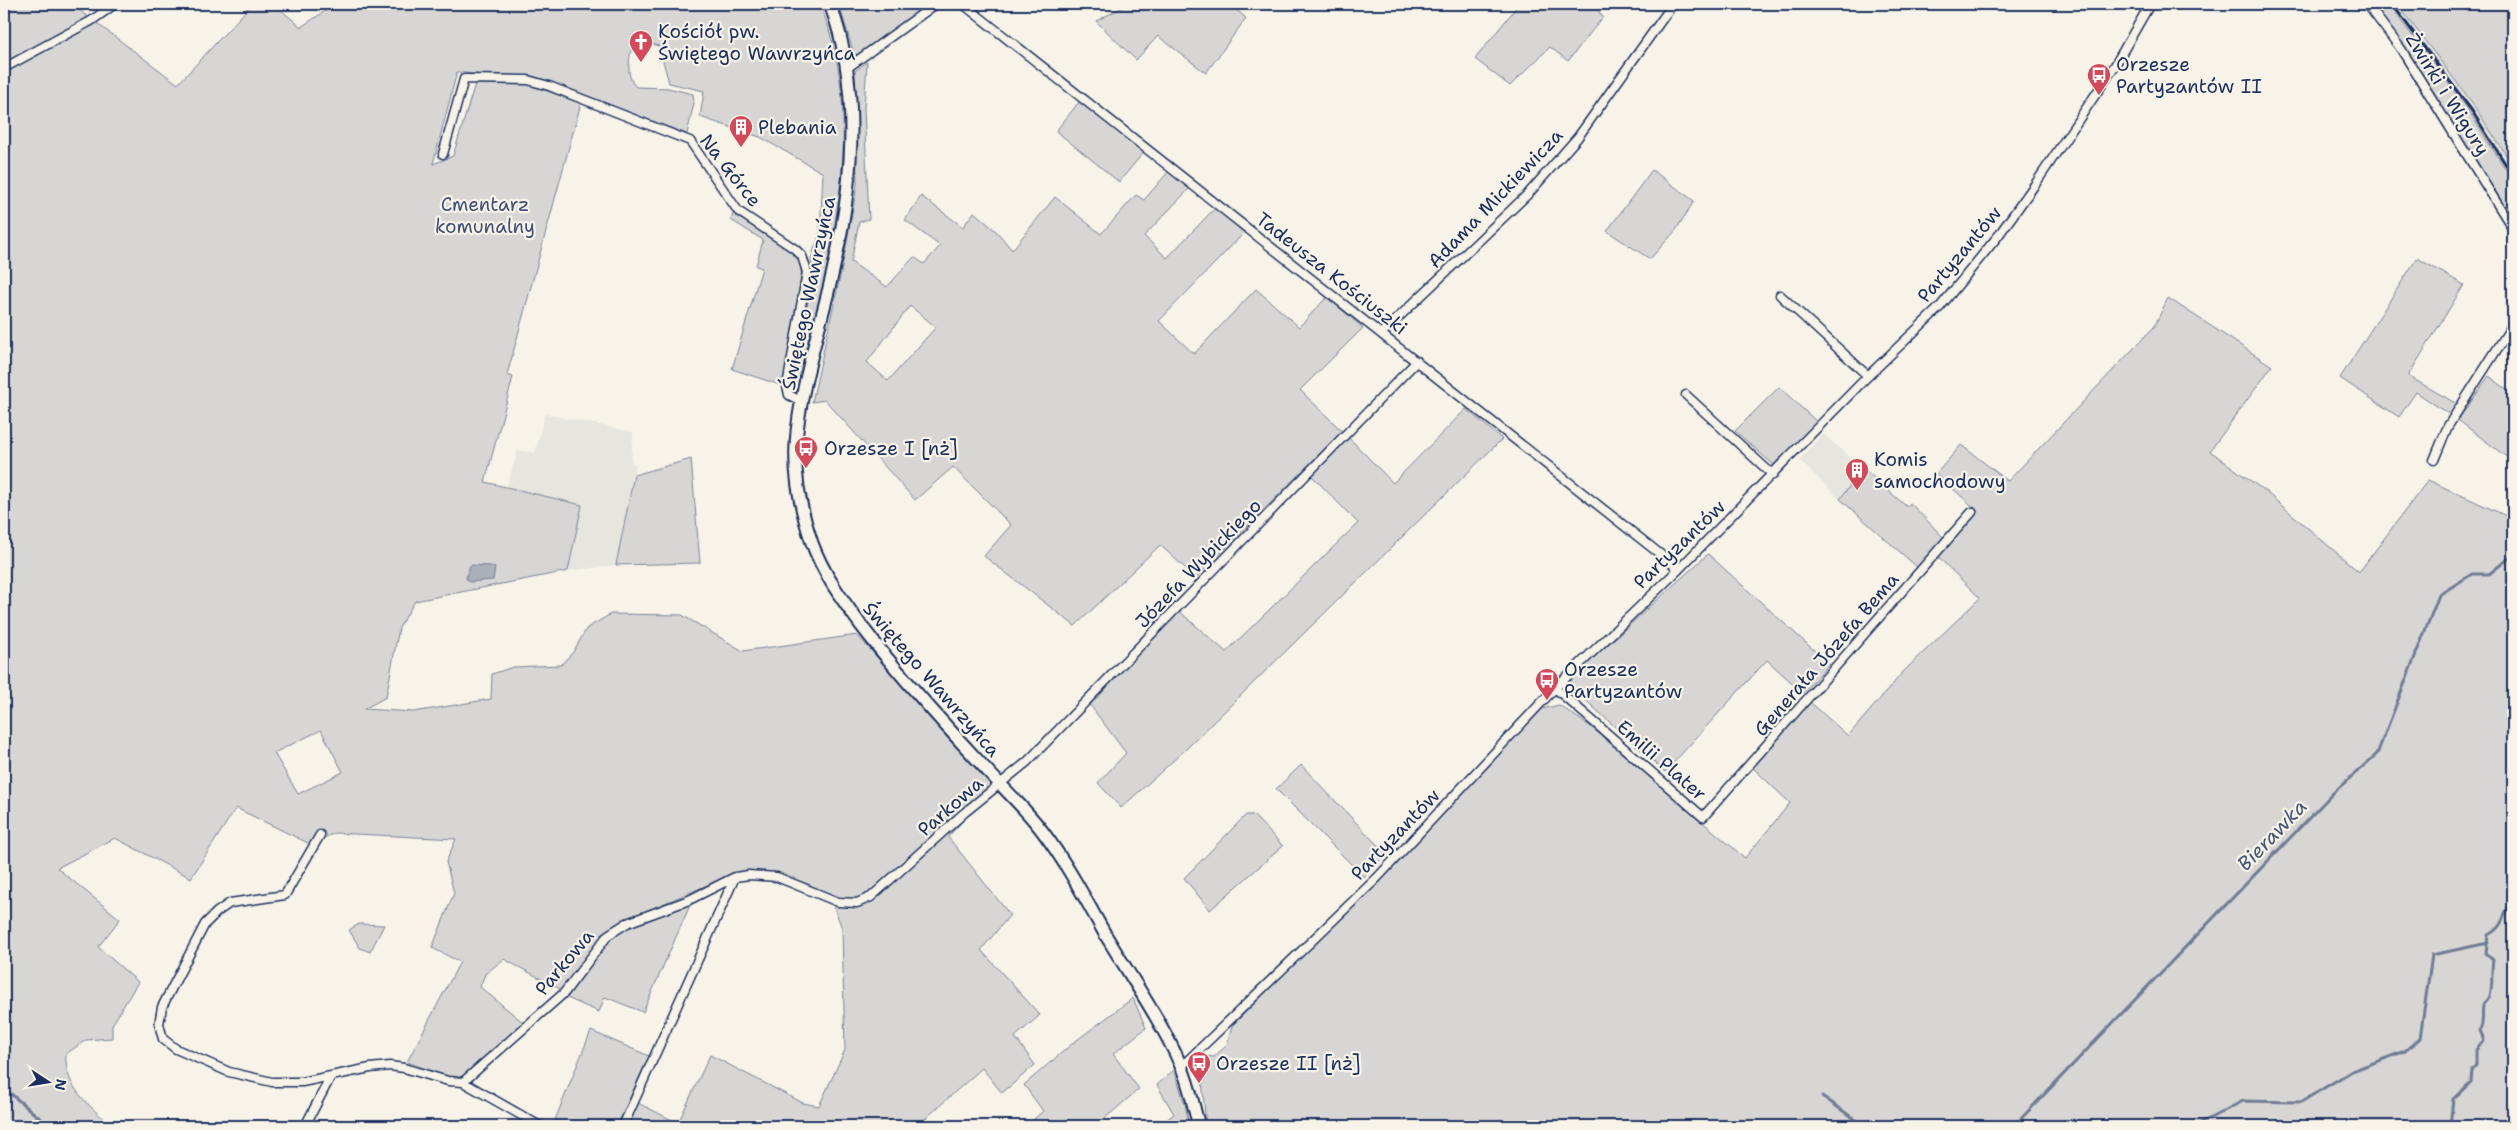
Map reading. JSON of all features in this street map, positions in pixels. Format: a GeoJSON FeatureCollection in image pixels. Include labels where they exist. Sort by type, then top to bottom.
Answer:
{"type":"FeatureCollection","features":[{"type":"Feature","properties":{"kind":"street"},"geometry":{"type":"LineString","coordinates":[[4,68],[92,21],[115,4]]}},
{"type":"Feature","properties":{"kind":"street","name":"Świętego Wawrzyńca"},"geometry":{"type":"LineString","coordinates":[[830,4],[844,48],[847,68],[850,124],[846,202],[834,268],[802,402],[796,439],[797,472],[805,518],[819,561],[832,586],[891,664],[1046,836],[1182,1067],[1198,1126]]}},
{"type":"Feature","properties":{"kind":"street"},"geometry":{"type":"LineString","coordinates":[[847,68],[936,4]]}},
{"type":"Feature","properties":{"kind":"street","name":"Tadeusza Kościuszki"},"geometry":{"type":"LineString","coordinates":[[964,4],[1679,569]]}},
{"type":"Feature","properties":{"kind":"street","name":"Adama Mickiewicza"},"geometry":{"type":"LineString","coordinates":[[1382,333],[1528,194],[1578,137],[1673,4]]}},
{"type":"Feature","properties":{"kind":"street","name":"Partyzantów"},"geometry":{"type":"LineString","coordinates":[[1182,1067],[1377,878],[1555,688],[1679,569],[1868,376],[1940,306],[1998,236],[2114,67],[2150,4]]}},
{"type":"Feature","properties":{"kind":"street","name":"Żwirki i Wigury"},"geometry":{"type":"LineString","coordinates":[[2367,4],[2401,49],[2513,229]]}},
{"type":"Feature","properties":{"kind":"street","name":"Na Górce"},"geometry":{"type":"LineString","coordinates":[[443,154],[464,79],[528,80],[549,86],[690,141],[738,211],[795,249],[806,263],[807,272],[787,386],[789,395],[802,402]]}},
{"type":"Feature","properties":{"kind":"street"},"geometry":{"type":"LineString","coordinates":[[1780,295],[1868,376]]}},
{"type":"Feature","properties":{"kind":"street"},"geometry":{"type":"LineString","coordinates":[[2434,460],[2448,426],[2510,329],[2513,320]]}},
{"type":"Feature","properties":{"kind":"street","name":"Józefa Wybickiego"},"geometry":{"type":"LineString","coordinates":[[1000,785],[1027,762],[1417,361]]}},
{"type":"Feature","properties":{"kind":"street"},"geometry":{"type":"LineString","coordinates":[[1686,395],[1773,475]]}},
{"type":"Feature","properties":{"kind":"street","name":"Generała Józefa Bema"},"geometry":{"type":"LineString","coordinates":[[1703,818],[1972,512]]}},
{"type":"Feature","properties":{"kind":"street","name":"Emilii Plater"},"geometry":{"type":"LineString","coordinates":[[1555,688],[1703,818]]}},
{"type":"Feature","properties":{"kind":"street","name":"Parkowa"},"geometry":{"type":"LineString","coordinates":[[463,1082],[564,993],[608,934],[627,923],[689,900],[735,878],[761,875],[777,877],[838,902],[857,902],[871,897],[886,886],[964,813],[1000,785]]}},
{"type":"Feature","properties":{"kind":"street"},"geometry":{"type":"LineString","coordinates":[[320,835],[285,895],[230,903],[205,924],[162,1007],[158,1024],[163,1039],[176,1049],[229,1072],[272,1082],[302,1082],[390,1066],[404,1068],[448,1081],[463,1082],[540,1126]]}},
{"type":"Feature","properties":{"kind":"street"},"geometry":{"type":"LineString","coordinates":[[623,1126],[735,878]]}},
{"type":"Feature","properties":{"kind":"street"},"geometry":{"type":"LineString","coordinates":[[305,1126],[330,1078]]}},
{"type":"Feature","properties":{"kind":"shaded area"},"geometry":{"type":"Polygon","coordinates":[[[2388,4],[2397,4],[2471,101],[2513,166],[2513,181],[2465,105],[2388,4]]]}},
{"type":"Feature","properties":{"kind":"shaded area"},"geometry":{"type":"Polygon","coordinates":[[[545,414],[633,432],[631,463],[636,464],[616,565],[568,571],[582,505],[506,489],[518,450],[535,453],[545,414]]]}},
{"type":"Feature","properties":{"kind":"shaded area"},"geometry":{"type":"Polygon","coordinates":[[[1823,434],[1863,468],[1840,499],[1799,460],[1823,434]]]}},
{"type":"Feature","properties":{"kind":"shaded area"},"geometry":{"type":"Polygon","coordinates":[[[470,565],[491,566],[495,568],[493,580],[469,582],[466,578],[470,565]]]}},
{"type":"Feature","properties":{"kind":"green space","name":"Cmentarz komunalny"},"geometry":{"type":"Polygon","coordinates":[[[4,4],[71,4],[178,84],[252,4],[274,4],[301,27],[336,4],[820,4],[834,50],[842,96],[843,143],[840,189],[833,236],[802,375],[795,369],[813,275],[811,258],[820,233],[823,173],[760,137],[700,117],[704,91],[669,83],[659,46],[634,39],[629,70],[632,82],[636,87],[668,88],[693,94],[694,103],[687,134],[549,83],[457,72],[433,164],[453,156],[475,84],[527,84],[581,103],[507,375],[513,377],[485,482],[582,505],[568,571],[415,601],[399,628],[386,697],[364,709],[414,712],[491,699],[492,674],[513,667],[561,665],[573,652],[587,628],[611,614],[682,615],[743,651],[857,635],[995,786],[948,837],[1010,915],[981,950],[1040,1015],[1015,1037],[1035,1065],[1002,1093],[982,1068],[917,1126],[627,1126],[638,1103],[678,1123],[710,1055],[803,1103],[819,1106],[845,1050],[842,928],[830,897],[810,885],[774,872],[745,873],[724,878],[620,922],[603,935],[562,990],[504,959],[485,974],[480,987],[524,1023],[462,1077],[452,1078],[407,1062],[460,962],[432,948],[454,893],[446,862],[456,839],[335,833],[310,844],[236,808],[191,878],[115,838],[57,868],[120,919],[98,947],[138,982],[112,1025],[112,1038],[86,1040],[66,1054],[66,1066],[74,1086],[87,1103],[111,1126],[4,1126],[4,4]],[[321,730],[274,753],[298,794],[343,772],[321,730]]]}},
{"type":"Feature","properties":{"kind":"green space"},"geometry":{"type":"Polygon","coordinates":[[[839,4],[929,4],[860,55],[854,54],[839,4]]]}},
{"type":"Feature","properties":{"kind":"green space"},"geometry":{"type":"Polygon","coordinates":[[[1121,4],[1229,4],[1246,18],[1206,73],[1158,36],[1136,60],[1096,21],[1123,7],[1121,4]]]}},
{"type":"Feature","properties":{"kind":"green space"},"geometry":{"type":"Polygon","coordinates":[[[1519,4],[1593,4],[1603,17],[1568,61],[1550,47],[1510,86],[1475,59],[1519,4]]]}},
{"type":"Feature","properties":{"kind":"green space"},"geometry":{"type":"Polygon","coordinates":[[[2370,4],[2388,4],[2465,105],[2513,181],[2513,219],[2392,31],[2370,4]]]}},
{"type":"Feature","properties":{"kind":"green space"},"geometry":{"type":"Polygon","coordinates":[[[2397,4],[2513,4],[2513,166],[2471,101],[2397,4]]]}},
{"type":"Feature","properties":{"kind":"green space"},"geometry":{"type":"Polygon","coordinates":[[[867,62],[864,108],[869,219],[859,222],[851,262],[887,287],[914,257],[924,264],[940,246],[905,220],[921,196],[963,227],[974,212],[997,232],[1012,250],[1055,197],[1101,234],[1136,195],[1144,200],[1169,171],[1191,187],[1144,236],[1167,258],[1215,208],[1244,233],[1159,321],[1194,354],[1256,289],[1299,327],[1327,297],[1363,328],[1300,390],[1342,431],[1196,578],[1160,545],[1075,626],[984,556],[1011,525],[953,467],[915,500],[825,400],[812,402],[842,268],[857,186],[855,71],[867,62]],[[910,306],[867,362],[888,381],[936,327],[910,306]]]}},
{"type":"Feature","properties":{"kind":"green space"},"geometry":{"type":"Polygon","coordinates":[[[1079,102],[1144,152],[1119,182],[1056,131],[1079,102]]]}},
{"type":"Feature","properties":{"kind":"green space"},"geometry":{"type":"Polygon","coordinates":[[[1652,170],[1694,201],[1676,230],[1650,259],[1607,231],[1652,170]]]}},
{"type":"Feature","properties":{"kind":"green space"},"geometry":{"type":"Polygon","coordinates":[[[734,211],[788,249],[799,260],[802,276],[783,386],[732,369],[762,268],[756,266],[763,240],[731,220],[734,211]]]}},
{"type":"Feature","properties":{"kind":"green space"},"geometry":{"type":"Polygon","coordinates":[[[2417,258],[2464,285],[2408,376],[2457,404],[2450,415],[2416,392],[2399,417],[2340,378],[2417,258]]]}},
{"type":"Feature","properties":{"kind":"green space"},"geometry":{"type":"Polygon","coordinates":[[[2168,298],[2272,366],[2210,451],[2266,492],[2359,572],[2428,480],[2513,519],[2513,1126],[1206,1126],[1202,1080],[1196,1070],[1202,1056],[1214,1057],[1227,1045],[1232,1026],[1386,873],[1542,709],[1559,705],[1591,727],[1745,858],[1790,803],[1752,767],[1809,701],[1848,736],[1904,671],[1980,598],[1937,556],[1978,511],[1936,474],[1961,445],[2008,481],[2154,327],[2168,298]]]}},
{"type":"Feature","properties":{"kind":"green space"},"geometry":{"type":"Polygon","coordinates":[[[2489,376],[2513,394],[2513,462],[2458,420],[2489,376]]]}},
{"type":"Feature","properties":{"kind":"green space"},"geometry":{"type":"Polygon","coordinates":[[[1779,387],[1818,423],[1775,466],[1735,431],[1779,387]]]}},
{"type":"Feature","properties":{"kind":"green space"},"geometry":{"type":"Polygon","coordinates":[[[1466,409],[1502,439],[1185,750],[1121,808],[1098,783],[1126,753],[1090,705],[1179,611],[1226,652],[1358,523],[1310,474],[1349,438],[1393,483],[1466,409]]]}},
{"type":"Feature","properties":{"kind":"green space"},"geometry":{"type":"Polygon","coordinates":[[[691,459],[700,563],[616,565],[634,475],[691,459]]]}},
{"type":"Feature","properties":{"kind":"green space"},"geometry":{"type":"Polygon","coordinates":[[[1863,468],[1907,507],[1910,503],[1944,538],[1917,567],[1840,499],[1863,468]]]}},
{"type":"Feature","properties":{"kind":"green space"},"geometry":{"type":"Polygon","coordinates":[[[1708,554],[1829,664],[1803,693],[1767,660],[1665,772],[1571,687],[1571,678],[1708,554]]]}},
{"type":"Feature","properties":{"kind":"green space"},"geometry":{"type":"Polygon","coordinates":[[[1301,765],[1386,854],[1364,877],[1276,789],[1301,765]]]}},
{"type":"Feature","properties":{"kind":"green space"},"geometry":{"type":"Polygon","coordinates":[[[1246,815],[1253,815],[1283,846],[1210,910],[1184,878],[1246,815]]]}},
{"type":"Feature","properties":{"kind":"green space"},"geometry":{"type":"Polygon","coordinates":[[[691,903],[643,1012],[605,997],[599,1012],[567,998],[611,938],[631,926],[691,903]]]}},
{"type":"Feature","properties":{"kind":"green space"},"geometry":{"type":"Polygon","coordinates":[[[359,924],[384,925],[370,952],[360,948],[349,930],[359,924]]]}},
{"type":"Feature","properties":{"kind":"green space"},"geometry":{"type":"Polygon","coordinates":[[[1133,998],[1146,1028],[1113,1054],[1139,1089],[1096,1126],[1040,1126],[1034,1119],[1043,1111],[1024,1085],[1073,1043],[1133,998]]]}},
{"type":"Feature","properties":{"kind":"green space"},"geometry":{"type":"Polygon","coordinates":[[[591,1031],[649,1056],[617,1126],[553,1125],[591,1031]]]}},
{"type":"Feature","properties":{"kind":"green space"},"geometry":{"type":"Polygon","coordinates":[[[1174,1070],[1185,1104],[1189,1126],[1158,1126],[1174,1114],[1157,1085],[1174,1070]]]}},
{"type":"Feature","properties":{"kind":"waterway","name":"Bierawka"},"geometry":{"type":"LineString","coordinates":[[2511,4],[2513,10]]}},
{"type":"Feature","properties":{"kind":"waterway","name":"Bierawka"},"geometry":{"type":"LineString","coordinates":[[2014,1126],[2334,792],[2377,754],[2439,595],[2472,574],[2489,574],[2513,555]]}},
{"type":"Feature","properties":{"kind":"waterway"},"geometry":{"type":"LineString","coordinates":[[2450,1126],[2453,1099],[2471,1082],[2472,1070],[2476,1065],[2476,1050],[2484,1040],[2480,1030],[2483,1006],[2491,992],[2493,960],[2486,954],[2488,935],[2498,927],[2513,902]]}},
{"type":"Feature","properties":{"kind":"waterway"},"geometry":{"type":"LineString","coordinates":[[2195,1126],[2243,1101],[2301,1102],[2352,1071],[2405,1051],[2420,1038],[2432,955],[2488,943]]}},
{"type":"Feature","properties":{"kind":"waterway"},"geometry":{"type":"LineString","coordinates":[[4,1088],[49,1126]]}},
{"type":"Feature","properties":{"kind":"waterway"},"geometry":{"type":"LineString","coordinates":[[1822,1096],[1864,1126]]}},
{"type":"Feature","properties":{"kind":"railway"},"geometry":{"type":"LineString","coordinates":[[2392,4],[2472,111],[2513,176]]}},
{"type":"Feature","properties":{"kind":"place","name":"Kościół pw. Świętego Wawrzyńca"},"geometry":{"type":"Point","coordinates":[641,63]}},
{"type":"Feature","properties":{"kind":"place","name":"Orzesze Partyzantów II"},"geometry":{"type":"Point","coordinates":[2099,96]}},
{"type":"Feature","properties":{"kind":"place","name":"Plebania"},"geometry":{"type":"Point","coordinates":[741,148]}},
{"type":"Feature","properties":{"kind":"place","name":"Orzesze I [nż]"},"geometry":{"type":"Point","coordinates":[806,469]}},
{"type":"Feature","properties":{"kind":"place","name":"Komis samochodowy"},"geometry":{"type":"Point","coordinates":[1857,491]}},
{"type":"Feature","properties":{"kind":"place","name":"Orzesze Partyzantów"},"geometry":{"type":"Point","coordinates":[1547,701]}},
{"type":"Feature","properties":{"kind":"place","name":"Orzesze II [nż]"},"geometry":{"type":"Point","coordinates":[1199,1084]}}]}
